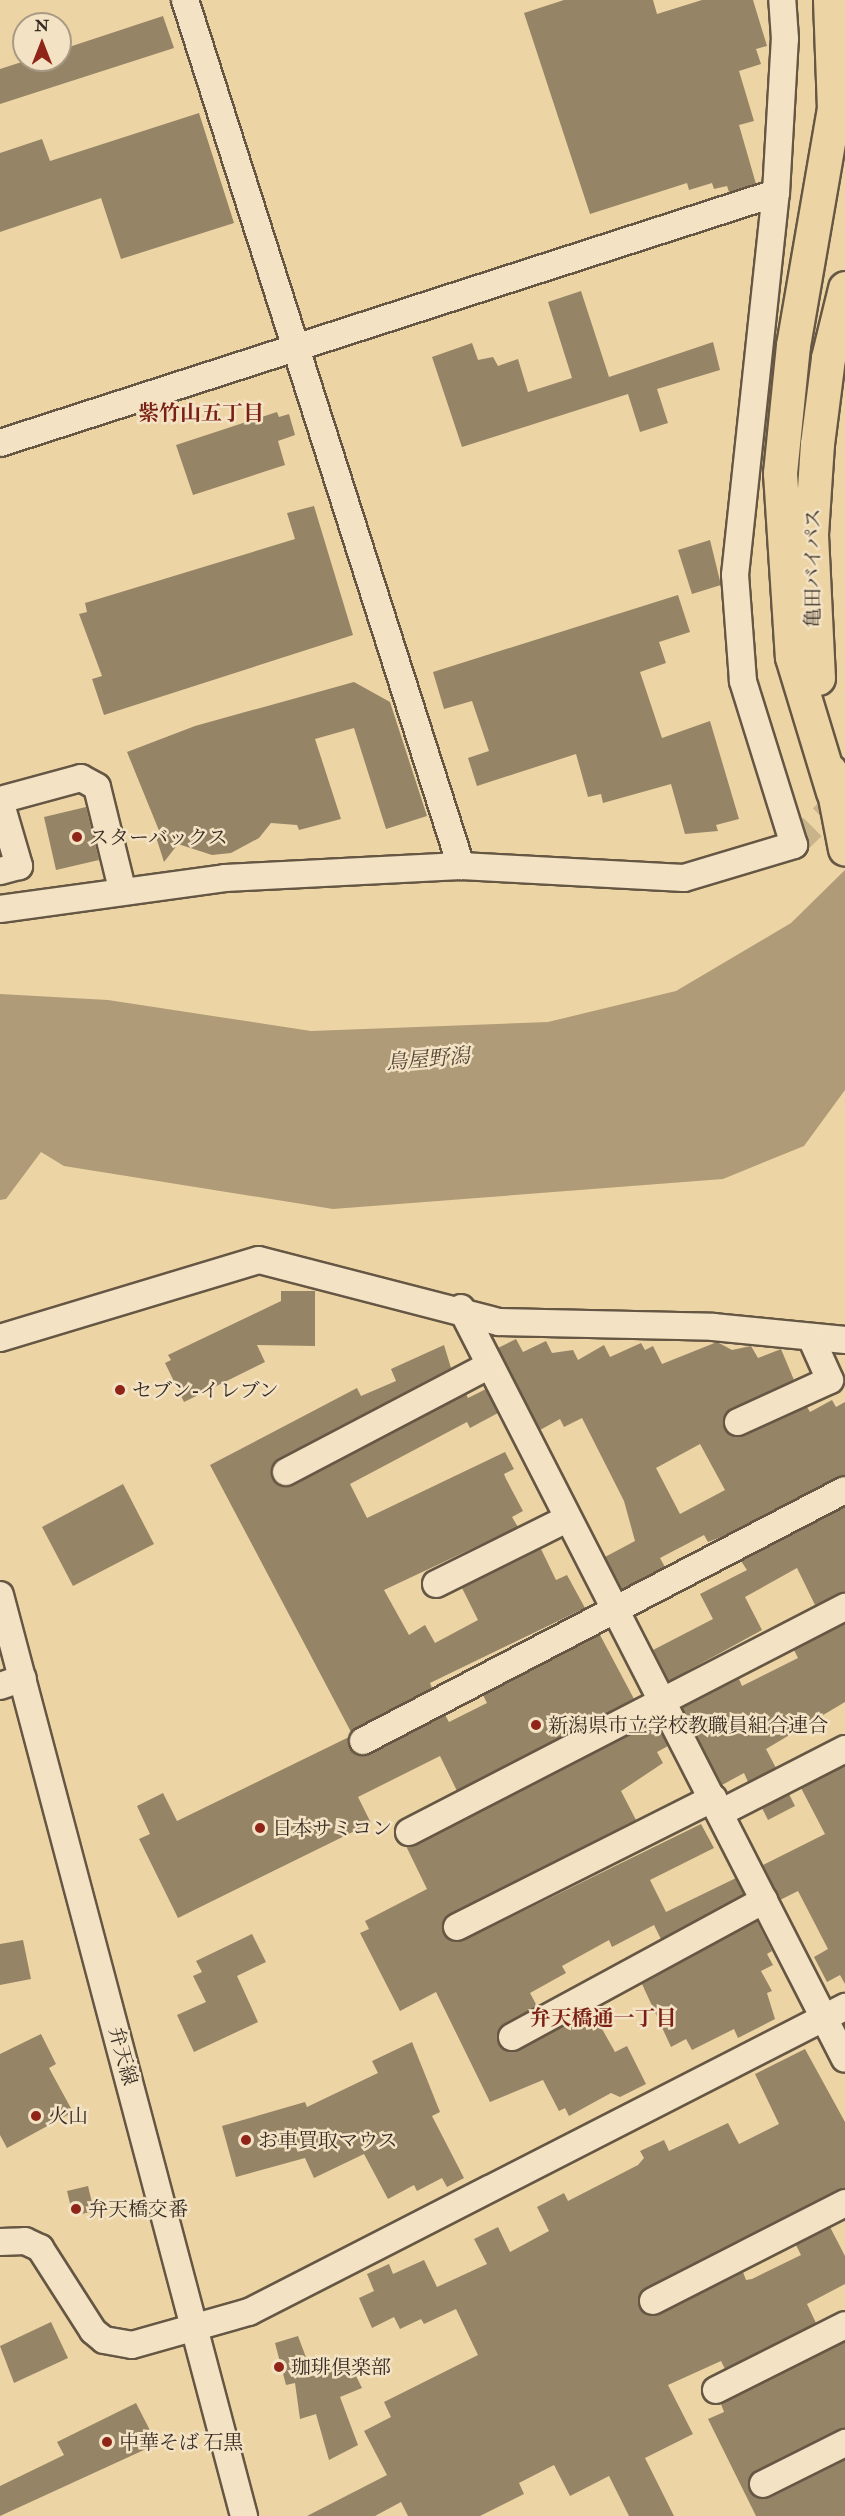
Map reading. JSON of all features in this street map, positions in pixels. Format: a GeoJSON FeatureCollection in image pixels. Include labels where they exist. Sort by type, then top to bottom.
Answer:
{"type":"FeatureCollection","features":[{"type":"Feature","properties":{"kind":"highway"},"geometry":{"type":"LineString","coordinates":[[830,0],[834,108],[793,345],[780,473],[792,657],[833,792]]}},
{"type":"Feature","properties":{"kind":"highway","name":"亀田バイパス"},"geometry":{"type":"LineString","coordinates":[[843,839],[833,792],[814,649],[811,534],[828,358],[845,288]]}},
{"type":"Feature","properties":{"kind":"street"},"geometry":{"type":"LineString","coordinates":[[185,0],[461,866]]}},
{"type":"Feature","properties":{"kind":"street"},"geometry":{"type":"LineString","coordinates":[[0,909],[122,889],[225,878],[461,866],[684,878],[794,845],[743,681],[735,575],[776,193],[785,39],[782,0]]}},
{"type":"Feature","properties":{"kind":"street"},"geometry":{"type":"LineString","coordinates":[[0,443],[776,193]]}},
{"type":"Feature","properties":{"kind":"street"},"geometry":{"type":"LineString","coordinates":[[27,903],[10,868],[0,800],[81,778],[97,787],[122,889]]}},
{"type":"Feature","properties":{"kind":"street"},"geometry":{"type":"LineString","coordinates":[[0,1338],[259,1260],[461,1308],[499,1322],[713,1327],[812,1340],[845,1340]]}},
{"type":"Feature","properties":{"kind":"street"},"geometry":{"type":"LineString","coordinates":[[461,1308],[565,1520],[617,1609],[662,1705],[717,1805],[822,2018],[845,2059]]}},
{"type":"Feature","properties":{"kind":"street"},"geometry":{"type":"LineString","coordinates":[[738,1422],[830,1380],[812,1340]]}},
{"type":"Feature","properties":{"kind":"street"},"geometry":{"type":"LineString","coordinates":[[286,1472],[488,1366]]}},
{"type":"Feature","properties":{"kind":"street"},"geometry":{"type":"LineString","coordinates":[[363,1741],[845,1490]]}},
{"type":"Feature","properties":{"kind":"street"},"geometry":{"type":"LineString","coordinates":[[448,1585],[565,1520]]}},
{"type":"Feature","properties":{"kind":"street","name":"弁天線"},"geometry":{"type":"LineString","coordinates":[[0,1595],[11,1682],[194,2325],[244,2516]]}},
{"type":"Feature","properties":{"kind":"street"},"geometry":{"type":"LineString","coordinates":[[409,1832],[662,1705],[845,1607]]}},
{"type":"Feature","properties":{"kind":"street"},"geometry":{"type":"LineString","coordinates":[[457,1927],[717,1805],[845,1749]]}},
{"type":"Feature","properties":{"kind":"street"},"geometry":{"type":"LineString","coordinates":[[512,2037],[764,1900]]}},
{"type":"Feature","properties":{"kind":"street"},"geometry":{"type":"LineString","coordinates":[[0,2242],[25,2241],[40,2248],[104,2340],[132,2345],[194,2325],[249,2312],[845,2007]]}},
{"type":"Feature","properties":{"kind":"street"},"geometry":{"type":"LineString","coordinates":[[653,2301],[845,2204]]}},
{"type":"Feature","properties":{"kind":"street"},"geometry":{"type":"LineString","coordinates":[[716,2390],[845,2325]]}},
{"type":"Feature","properties":{"kind":"street"},"geometry":{"type":"LineString","coordinates":[[763,2484],[845,2443]]}},
{"type":"Feature","properties":{"kind":"water","name":"鳥屋野潟"},"geometry":{"type":"Polygon","coordinates":[[[845,870],[845,1090],[804,1146],[723,1179],[333,1209],[64,1166],[41,1152],[6,1199],[0,1200],[0,994],[108,1000],[311,1031],[548,1022],[676,991],[791,923],[845,870]]]}},
{"type":"Feature","properties":{"kind":"building"},"geometry":{"type":"Polygon","coordinates":[[[564,0],[653,0],[657,14],[702,0],[753,0],[767,46],[756,49],[761,64],[739,71],[754,121],[739,125],[756,184],[729,192],[727,186],[714,189],[712,183],[689,190],[687,183],[590,214],[524,13],[564,0]]]}},
{"type":"Feature","properties":{"kind":"building"},"geometry":{"type":"Polygon","coordinates":[[[163,16],[174,48],[0,104],[0,69],[12,65],[12,72],[72,72],[72,46],[163,16]]]}},
{"type":"Feature","properties":{"kind":"building"},"geometry":{"type":"Polygon","coordinates":[[[199,113],[234,223],[121,259],[101,198],[0,232],[0,153],[42,139],[50,161],[199,113]]]}},
{"type":"Feature","properties":{"kind":"building"},"geometry":{"type":"Polygon","coordinates":[[[581,291],[609,377],[713,342],[720,370],[657,389],[668,423],[640,432],[628,394],[462,447],[432,357],[472,343],[478,360],[493,357],[498,366],[518,359],[528,392],[572,378],[548,302],[581,291]]]}},
{"type":"Feature","properties":{"kind":"building"},"geometry":{"type":"Polygon","coordinates":[[[277,412],[279,417],[289,414],[295,435],[278,441],[285,465],[193,495],[176,445],[277,412]]]}},
{"type":"Feature","properties":{"kind":"building"},"geometry":{"type":"Polygon","coordinates":[[[314,506],[353,635],[104,715],[92,679],[102,676],[79,614],[87,612],[85,603],[295,539],[287,513],[314,506]]]}},
{"type":"Feature","properties":{"kind":"building"},"geometry":{"type":"Polygon","coordinates":[[[710,540],[721,585],[692,594],[678,550],[710,540]]]}},
{"type":"Feature","properties":{"kind":"building"},"geometry":{"type":"Polygon","coordinates":[[[678,595],[690,632],[659,642],[666,663],[640,672],[662,738],[710,721],[739,819],[716,825],[718,831],[685,834],[671,784],[603,803],[601,794],[588,797],[576,754],[477,786],[468,758],[489,751],[472,701],[444,709],[433,672],[678,595]]]}},
{"type":"Feature","properties":{"kind":"building"},"geometry":{"type":"Polygon","coordinates":[[[354,682],[390,702],[427,816],[386,829],[354,728],[315,739],[341,819],[299,830],[297,825],[271,823],[259,838],[231,853],[212,855],[178,844],[164,862],[156,837],[160,833],[127,752],[195,726],[354,682]]]}},
{"type":"Feature","properties":{"kind":"building","name":"スターバックス"},"geometry":{"type":"Polygon","coordinates":[[[86,807],[99,860],[56,870],[44,817],[86,807]]]}},
{"type":"Feature","properties":{"kind":"building"},"geometry":{"type":"Polygon","coordinates":[[[281,1291],[315,1291],[315,1346],[257,1345],[265,1362],[184,1402],[165,1363],[171,1360],[168,1355],[281,1301],[281,1291]]]}},
{"type":"Feature","properties":{"kind":"building"},"geometry":{"type":"Polygon","coordinates":[[[516,1339],[523,1352],[546,1341],[552,1353],[573,1350],[578,1360],[604,1345],[610,1357],[641,1343],[645,1350],[653,1346],[662,1364],[717,1342],[732,1350],[751,1346],[758,1358],[781,1349],[794,1380],[731,1409],[725,1429],[744,1436],[807,1407],[810,1412],[832,1400],[836,1407],[845,1402],[845,1475],[727,1535],[708,1542],[704,1535],[660,1558],[665,1567],[622,1589],[605,1557],[635,1541],[624,1501],[582,1418],[564,1427],[560,1419],[540,1430],[498,1348],[516,1339]],[[700,1444],[656,1468],[680,1514],[725,1490],[700,1444]]]}},
{"type":"Feature","properties":{"kind":"building"},"geometry":{"type":"Polygon","coordinates":[[[444,1345],[451,1368],[279,1459],[271,1471],[273,1479],[293,1485],[466,1394],[468,1398],[486,1389],[498,1413],[470,1428],[467,1422],[350,1484],[367,1518],[505,1452],[514,1469],[504,1474],[523,1511],[512,1517],[518,1527],[384,1590],[409,1635],[425,1625],[435,1643],[478,1620],[462,1588],[541,1549],[556,1580],[567,1575],[585,1608],[430,1683],[432,1688],[351,1732],[210,1465],[357,1388],[361,1396],[396,1381],[391,1369],[444,1345]]]}},
{"type":"Feature","properties":{"kind":"building"},"geometry":{"type":"Polygon","coordinates":[[[123,1484],[154,1544],[73,1586],[42,1527],[123,1484]]]}},
{"type":"Feature","properties":{"kind":"building"},"geometry":{"type":"Polygon","coordinates":[[[845,1507],[845,1592],[815,1605],[797,1568],[745,1597],[762,1630],[669,1681],[653,1650],[713,1619],[700,1594],[747,1570],[741,1561],[845,1507]]]}},
{"type":"Feature","properties":{"kind":"building"},"geometry":{"type":"Polygon","coordinates":[[[845,1624],[845,1702],[766,1749],[776,1768],[748,1782],[744,1773],[722,1785],[682,1708],[739,1679],[742,1686],[798,1658],[794,1650],[845,1624]]]}},
{"type":"Feature","properties":{"kind":"building"},"geometry":{"type":"Polygon","coordinates":[[[600,1635],[634,1699],[457,1791],[440,1756],[358,1797],[371,1823],[178,1918],[139,1839],[150,1834],[137,1806],[163,1793],[177,1821],[349,1737],[354,1753],[370,1754],[445,1715],[449,1722],[487,1703],[483,1695],[600,1635]]]}},
{"type":"Feature","properties":{"kind":"building"},"geometry":{"type":"Polygon","coordinates":[[[656,1722],[668,1746],[657,1752],[663,1763],[621,1791],[636,1820],[450,1914],[442,1926],[444,1934],[464,1940],[701,1824],[714,1848],[650,1880],[666,1912],[736,1878],[744,1894],[661,1939],[654,1925],[612,1947],[609,1940],[562,1966],[566,1973],[530,1993],[537,2006],[499,2030],[499,2045],[512,2052],[592,2011],[615,2052],[627,2046],[646,2084],[620,2097],[611,2093],[569,2116],[565,2108],[559,2111],[543,2080],[490,2102],[436,1992],[400,2011],[360,1933],[369,1929],[365,1921],[427,1889],[406,1846],[656,1722]]]}},
{"type":"Feature","properties":{"kind":"building"},"geometry":{"type":"Polygon","coordinates":[[[845,1766],[845,1984],[840,1975],[827,1982],[814,1957],[828,1949],[798,1891],[780,1900],[763,1865],[825,1834],[801,1788],[845,1766]]]}},
{"type":"Feature","properties":{"kind":"building"},"geometry":{"type":"Polygon","coordinates":[[[789,1794],[795,1806],[768,1820],[762,1808],[789,1794]]]}},
{"type":"Feature","properties":{"kind":"building"},"geometry":{"type":"Polygon","coordinates":[[[757,1921],[772,1951],[767,1954],[773,1965],[761,1971],[772,1991],[767,1993],[775,2019],[738,2038],[734,2029],[692,2050],[686,2039],[671,2047],[642,1984],[757,1921]]]}},
{"type":"Feature","properties":{"kind":"building"},"geometry":{"type":"Polygon","coordinates":[[[252,1934],[266,1962],[237,1976],[258,2022],[194,2052],[177,2015],[206,2002],[193,1976],[202,1972],[196,1961],[252,1934]]]}},
{"type":"Feature","properties":{"kind":"building"},"geometry":{"type":"Polygon","coordinates":[[[23,1940],[31,1979],[0,1985],[0,1944],[23,1940]]]}},
{"type":"Feature","properties":{"kind":"building"},"geometry":{"type":"Polygon","coordinates":[[[41,2034],[56,2064],[49,2068],[73,2112],[7,2148],[0,2135],[0,2054],[41,2034]]]}},
{"type":"Feature","properties":{"kind":"building"},"geometry":{"type":"Polygon","coordinates":[[[412,2042],[440,2112],[432,2116],[464,2178],[447,2187],[442,2178],[417,2191],[414,2185],[388,2199],[364,2154],[314,2178],[305,2158],[236,2177],[222,2126],[305,2102],[307,2107],[378,2073],[372,2061],[412,2042]]]}},
{"type":"Feature","properties":{"kind":"building"},"geometry":{"type":"Polygon","coordinates":[[[805,2049],[845,2122],[845,2188],[646,2288],[638,2301],[645,2314],[660,2314],[743,2272],[746,2280],[752,2279],[801,2255],[796,2245],[830,2227],[845,2256],[845,2284],[807,2304],[816,2323],[725,2369],[721,2361],[668,2385],[693,2434],[645,2458],[674,2516],[629,2516],[609,2476],[570,2496],[554,2465],[519,2483],[524,2494],[480,2516],[408,2516],[401,2502],[375,2516],[307,2516],[387,2475],[364,2431],[391,2417],[384,2402],[478,2355],[456,2309],[424,2324],[421,2319],[400,2329],[394,2317],[372,2328],[359,2298],[374,2291],[367,2274],[389,2264],[393,2274],[424,2260],[437,2287],[487,2264],[474,2239],[498,2227],[510,2252],[549,2231],[537,2207],[564,2193],[568,2201],[638,2165],[644,2158],[640,2151],[664,2140],[669,2151],[728,2123],[739,2144],[779,2124],[755,2074],[805,2049]]]}},
{"type":"Feature","properties":{"kind":"building","name":"弁天橋交番"},"geometry":{"type":"Polygon","coordinates":[[[88,2186],[94,2211],[73,2216],[67,2191],[88,2186]]]}},
{"type":"Feature","properties":{"kind":"building"},"geometry":{"type":"Polygon","coordinates":[[[51,2322],[68,2358],[14,2383],[0,2346],[51,2322]]]}},
{"type":"Feature","properties":{"kind":"building"},"geometry":{"type":"Polygon","coordinates":[[[298,2336],[313,2376],[348,2360],[362,2388],[340,2397],[358,2445],[329,2460],[316,2414],[300,2419],[295,2383],[286,2385],[275,2343],[298,2336]]]}},
{"type":"Feature","properties":{"kind":"building"},"geometry":{"type":"Polygon","coordinates":[[[845,2342],[845,2428],[756,2471],[748,2484],[755,2497],[769,2498],[845,2460],[845,2516],[756,2516],[708,2419],[724,2412],[721,2404],[845,2342]]]}},
{"type":"Feature","properties":{"kind":"building"},"geometry":{"type":"Polygon","coordinates":[[[136,2403],[157,2444],[0,2516],[0,2486],[64,2455],[57,2442],[136,2403]]]}},
{"type":"Feature","properties":{"kind":"tunnel"},"geometry":{"type":"LineString","coordinates":[[794,845],[845,795]]}},
{"type":"Feature","properties":{"kind":"place","name":"スターバックス"},"geometry":{"type":"Point","coordinates":[77,837]}},
{"type":"Feature","properties":{"kind":"place","name":"セブン-イレブン"},"geometry":{"type":"Point","coordinates":[120,1390]}},
{"type":"Feature","properties":{"kind":"place","name":"新潟県市立学校教職員組合連合"},"geometry":{"type":"Point","coordinates":[536,1725]}},
{"type":"Feature","properties":{"kind":"place","name":"日本サミコン"},"geometry":{"type":"Point","coordinates":[260,1828]}},
{"type":"Feature","properties":{"kind":"place","name":"火山"},"geometry":{"type":"Point","coordinates":[36,2116]}},
{"type":"Feature","properties":{"kind":"place","name":"お車買取マウス"},"geometry":{"type":"Point","coordinates":[246,2140]}},
{"type":"Feature","properties":{"kind":"place","name":"弁天橋交番"},"geometry":{"type":"Point","coordinates":[76,2209]}},
{"type":"Feature","properties":{"kind":"place","name":"珈琲倶楽部"},"geometry":{"type":"Point","coordinates":[279,2367]}},
{"type":"Feature","properties":{"kind":"place","name":"中華そば 石黒"},"geometry":{"type":"Point","coordinates":[107,2442]}},
{"type":"Feature","properties":{"kind":"district","name":"紫竹山五丁目"},"geometry":{"type":"Point","coordinates":[201,414]}},
{"type":"Feature","properties":{"kind":"district","name":"弁天橋通一丁目"},"geometry":{"type":"Point","coordinates":[603,2019]}}]}
